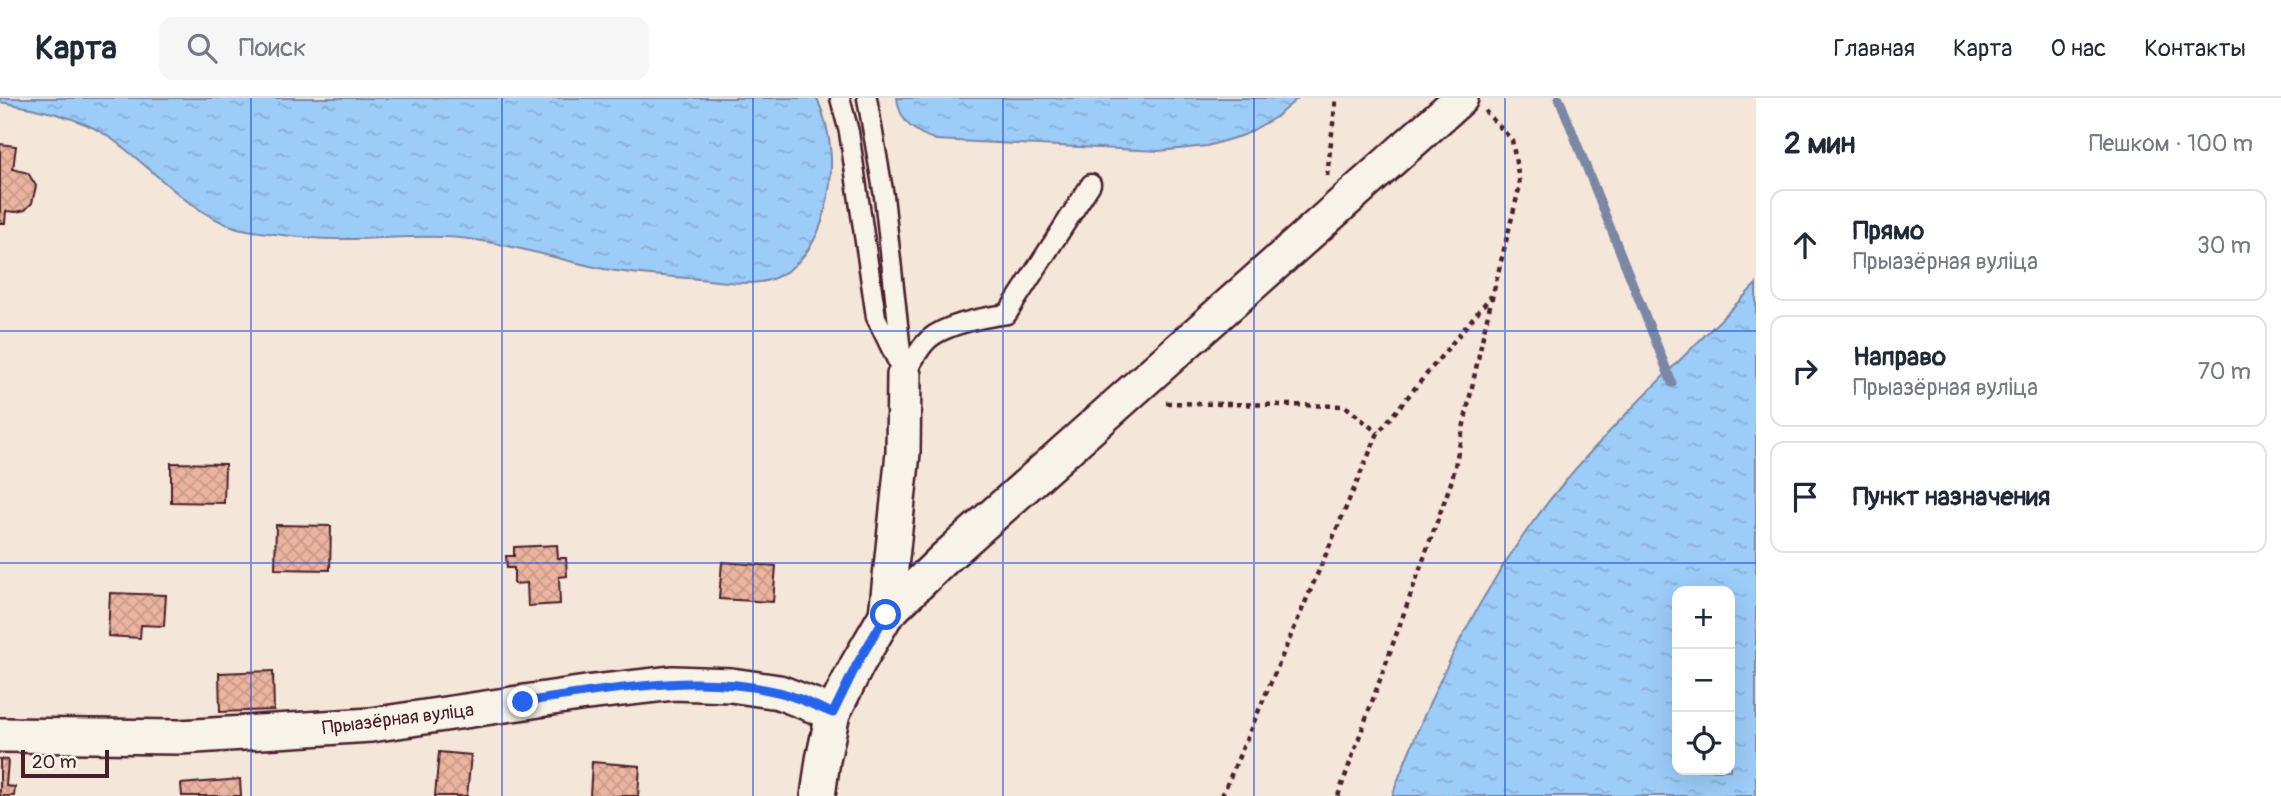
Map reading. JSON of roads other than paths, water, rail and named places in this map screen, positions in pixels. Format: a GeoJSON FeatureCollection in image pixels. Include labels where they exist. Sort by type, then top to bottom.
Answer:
{"type":"FeatureCollection","features":[{"type":"Feature","properties":{"kind":"street"},"geometry":{"type":"LineString","coordinates":[[818,796],[822,760],[833,713],[857,664],[886,615],[945,558],[1321,222],[1471,102]]}},
{"type":"Feature","properties":{"kind":"street"},"geometry":{"type":"LineString","coordinates":[[886,615],[903,453],[904,375]]}},
{"type":"Feature","properties":{"kind":"street","name":"Прыазёрная вуліца"},"geometry":{"type":"LineString","coordinates":[[0,735],[180,737],[371,725],[673,683],[731,685],[779,692],[833,713]]}},
{"type":"Feature","properties":{"kind":"lane"},"geometry":{"type":"LineString","coordinates":[[840,98],[849,132],[876,317],[904,375]]}},
{"type":"Feature","properties":{"kind":"lane"},"geometry":{"type":"LineString","coordinates":[[867,98],[884,196],[904,375]]}},
{"type":"Feature","properties":{"kind":"lane"},"geometry":{"type":"LineString","coordinates":[[904,375],[926,341],[945,330],[990,316],[1007,314],[1091,184]]}},
{"type":"Feature","properties":{"kind":"water"},"geometry":{"type":"Polygon","coordinates":[[[0,98],[817,98],[829,140],[830,182],[822,222],[813,243],[799,261],[772,279],[745,283],[640,274],[604,269],[478,240],[430,237],[323,239],[234,227],[182,197],[122,146],[94,128],[54,114],[0,102],[0,98]]]}},
{"type":"Feature","properties":{"kind":"water"},"geometry":{"type":"Polygon","coordinates":[[[897,98],[1298,98],[1276,117],[1244,135],[1207,146],[1159,151],[936,140],[909,125],[901,114],[897,98]]]}},
{"type":"Feature","properties":{"kind":"water"},"geometry":{"type":"Polygon","coordinates":[[[1756,284],[1756,796],[1392,796],[1443,673],[1508,558],[1561,486],[1657,383],[1756,284]]]}},
{"type":"Feature","properties":{"kind":"waterway"},"geometry":{"type":"LineString","coordinates":[[1559,98],[1672,383]]}}]}
